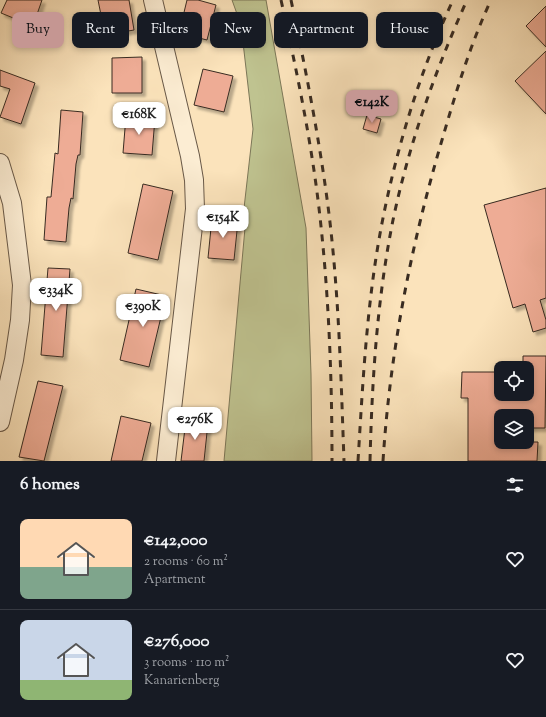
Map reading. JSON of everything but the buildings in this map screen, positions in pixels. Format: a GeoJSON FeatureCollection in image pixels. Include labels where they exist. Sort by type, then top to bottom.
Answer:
{"type":"FeatureCollection","features":[{"type":"Feature","properties":{"kind":"street"},"geometry":{"type":"LineString","coordinates":[[153,0],[190,156],[194,180],[196,208],[166,461]]}},
{"type":"Feature","properties":{"kind":"street"},"geometry":{"type":"LineString","coordinates":[[0,163],[12,203],[22,284],[20,320],[14,360],[0,422]]}},
{"type":"Feature","properties":{"kind":"green space"},"geometry":{"type":"Polygon","coordinates":[[[232,0],[266,0],[306,228],[311,374],[312,461],[224,461],[245,228],[243,217],[253,129],[244,48],[266,48],[266,12],[236,12],[232,0]]]}},
{"type":"Feature","properties":{"kind":"railway"},"geometry":{"type":"LineString","coordinates":[[281,0],[304,108],[320,217],[326,278],[332,461]]}},
{"type":"Feature","properties":{"kind":"railway"},"geometry":{"type":"LineString","coordinates":[[291,0],[312,107],[329,214],[341,368],[344,461]]}},
{"type":"Feature","properties":{"kind":"railway"},"geometry":{"type":"LineString","coordinates":[[358,461],[369,309],[383,218],[403,134],[441,26],[453,0]]}},
{"type":"Feature","properties":{"kind":"railway"},"geometry":{"type":"LineString","coordinates":[[370,461],[376,340],[383,280],[393,220],[399,192],[424,108],[444,54],[467,0]]}},
{"type":"Feature","properties":{"kind":"railway"},"geometry":{"type":"LineString","coordinates":[[383,461],[386,420],[397,339],[421,219],[458,86],[476,34],[491,0]]}}]}
